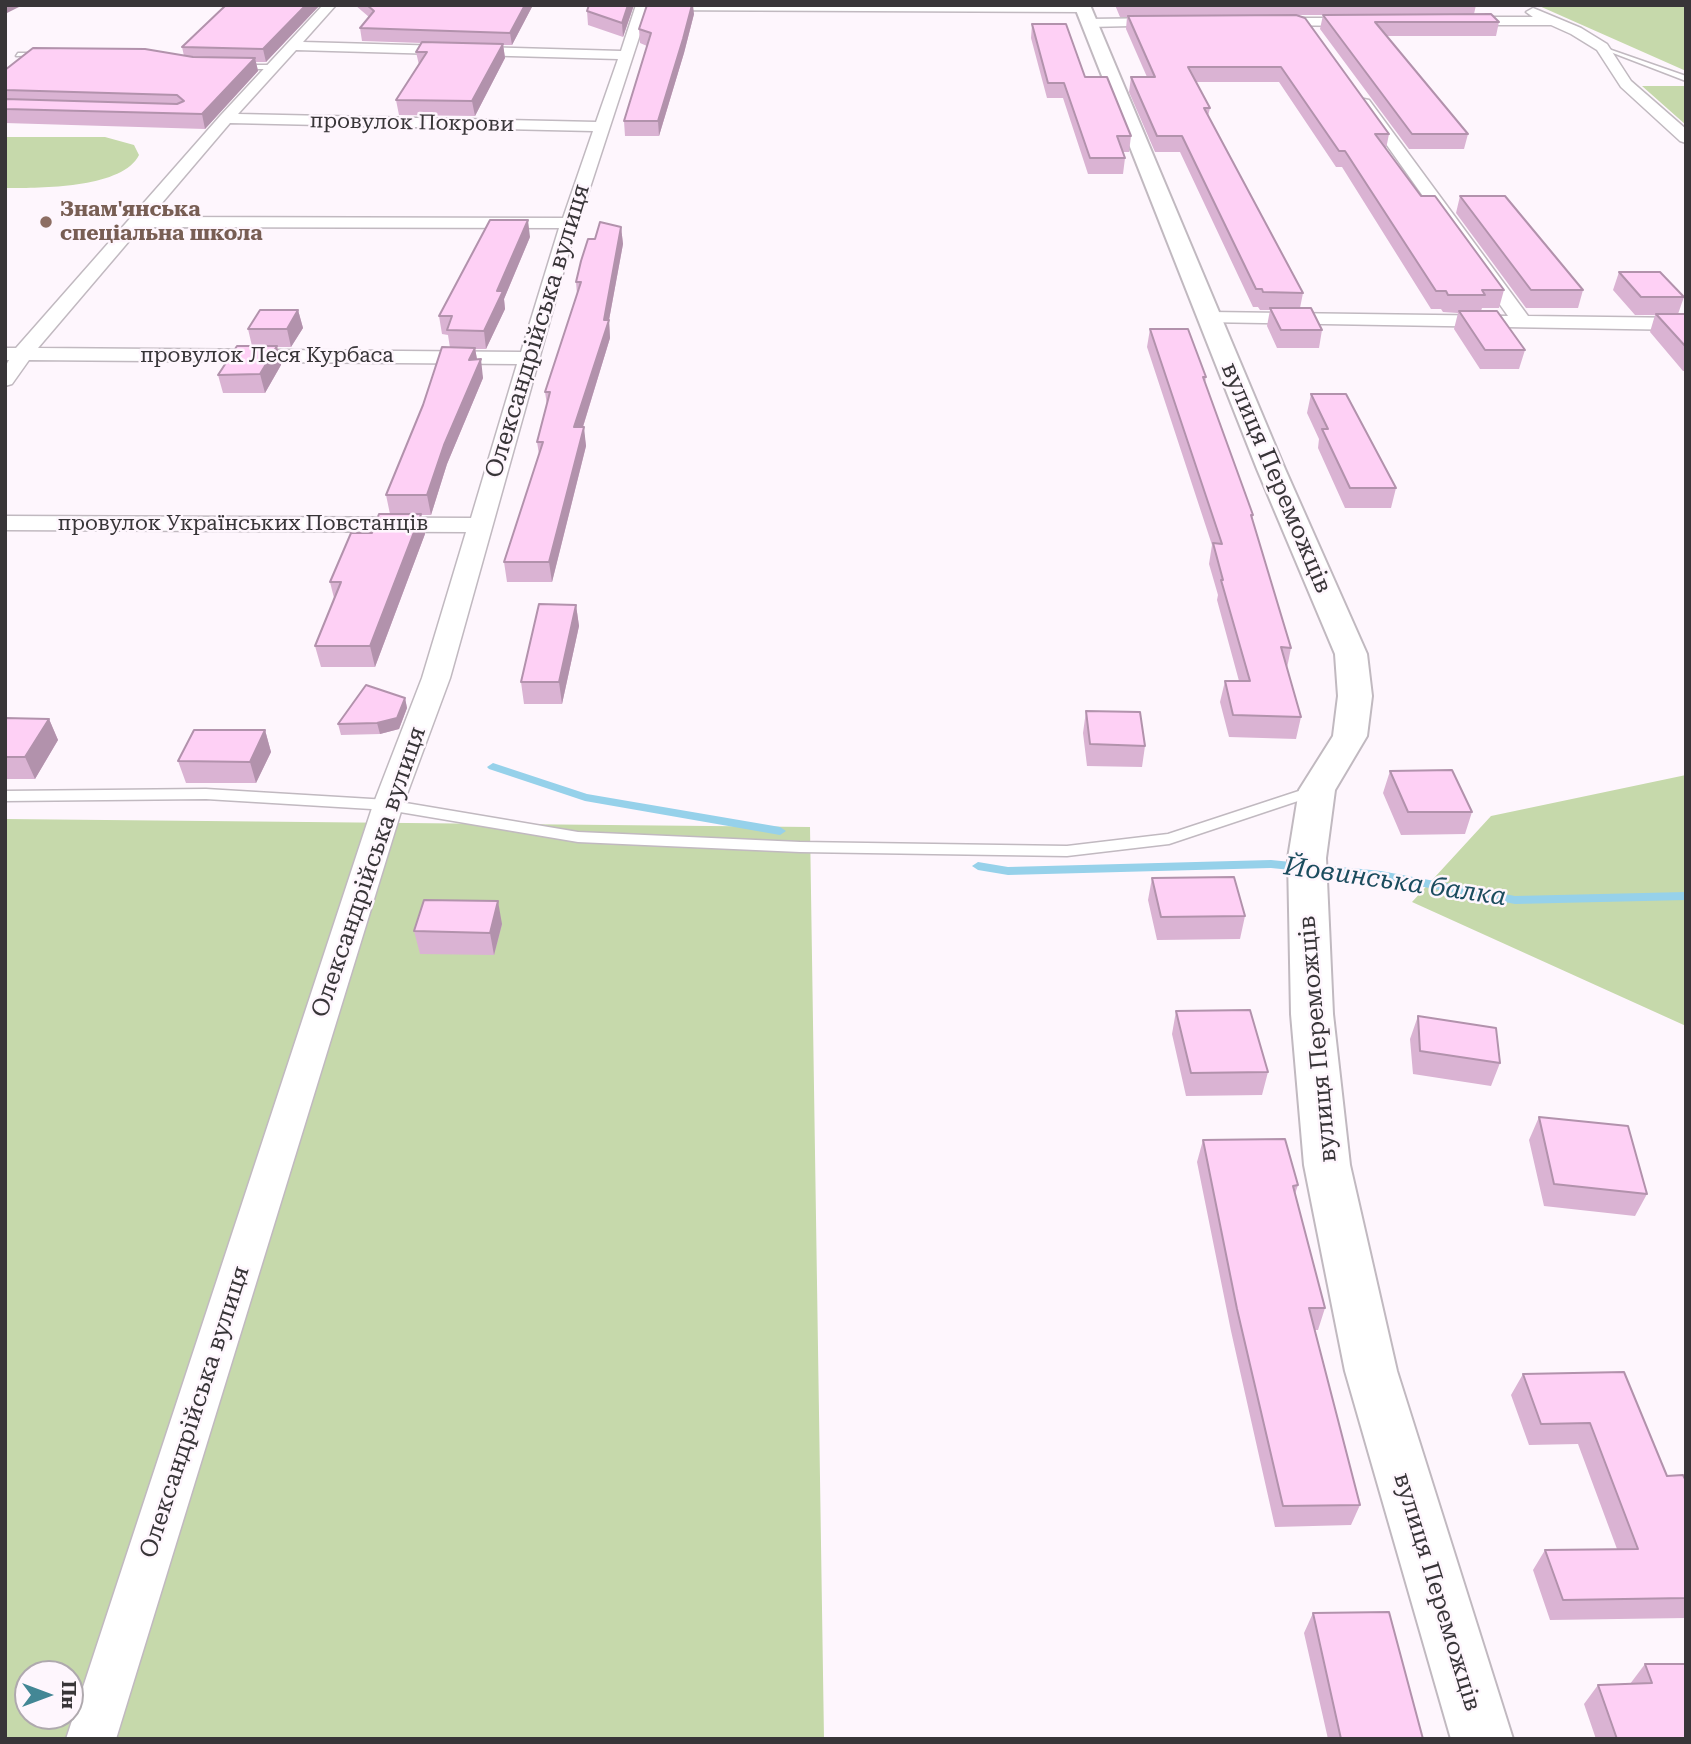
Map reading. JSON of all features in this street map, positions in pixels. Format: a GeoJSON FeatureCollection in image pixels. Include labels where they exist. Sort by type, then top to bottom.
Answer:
{"type":"FeatureCollection","features":[{"type":"Feature","properties":{"kind":"street"},"geometry":{"type":"LineString","coordinates":[[5,380],[16,367],[14,354],[136,222],[271,67],[294,46],[330,5]]}},
{"type":"Feature","properties":{"kind":"street"},"geometry":{"type":"LineString","coordinates":[[1278,5],[1285,16],[1293,22],[1309,27],[1317,38]]}},
{"type":"Feature","properties":{"kind":"street"},"geometry":{"type":"LineString","coordinates":[[1519,5],[1576,31],[1602,47],[1626,84],[1686,138]]}},
{"type":"Feature","properties":{"kind":"street"},"geometry":{"type":"LineString","coordinates":[[643,6],[1085,12],[1184,22]]}},
{"type":"Feature","properties":{"kind":"street","name":"Олександрійська вулиця"},"geometry":{"type":"LineString","coordinates":[[91,1739],[388,805],[436,678],[569,223],[599,128],[643,6]]}},
{"type":"Feature","properties":{"kind":"street","name":"вулиця Переможців"},"geometry":{"type":"LineString","coordinates":[[1085,12],[1351,654],[1355,696],[1350,736],[1317,790],[1307,858],[1307,930],[1312,1014],[1327,1165],[1371,1371],[1482,1739]]}},
{"type":"Feature","properties":{"kind":"street"},"geometry":{"type":"LineString","coordinates":[[1442,21],[1550,21]]}},
{"type":"Feature","properties":{"kind":"street"},"geometry":{"type":"LineString","coordinates":[[1252,22],[1374,22]]}},
{"type":"Feature","properties":{"kind":"street"},"geometry":{"type":"LineString","coordinates":[[294,46],[625,54]]}},
{"type":"Feature","properties":{"kind":"street"},"geometry":{"type":"LineString","coordinates":[[1356,92],[1522,322]]}},
{"type":"Feature","properties":{"kind":"street","name":"провулок Покрови"},"geometry":{"type":"LineString","coordinates":[[226,118],[599,128]]}},
{"type":"Feature","properties":{"kind":"street"},"geometry":{"type":"LineString","coordinates":[[136,222],[569,223]]}},
{"type":"Feature","properties":{"kind":"street"},"geometry":{"type":"LineString","coordinates":[[1210,318],[1686,324]]}},
{"type":"Feature","properties":{"kind":"street","name":"провулок Леся Курбаса"},"geometry":{"type":"LineString","coordinates":[[14,354],[530,358]]}},
{"type":"Feature","properties":{"kind":"street","name":"провулок Українських Повстанців"},"geometry":{"type":"LineString","coordinates":[[5,523],[480,525]]}},
{"type":"Feature","properties":{"kind":"lane"},"geometry":{"type":"LineString","coordinates":[[1602,47],[1686,79]]}},
{"type":"Feature","properties":{"kind":"lane"},"geometry":{"type":"LineString","coordinates":[[18,55],[60,56]]}},
{"type":"Feature","properties":{"kind":"lane"},"geometry":{"type":"LineString","coordinates":[[221,66],[271,67]]}},
{"type":"Feature","properties":{"kind":"lane"},"geometry":{"type":"LineString","coordinates":[[5,796],[206,794],[388,805],[578,837],[800,847],[1067,851],[1169,839],[1317,790]]}},
{"type":"Feature","properties":{"kind":"green space"},"geometry":{"type":"Polygon","coordinates":[[[1537,5],[1686,5],[1686,71],[1537,5]]]}},
{"type":"Feature","properties":{"kind":"green space"},"geometry":{"type":"Polygon","coordinates":[[[1642,86],[1686,86],[1686,125],[1642,86]]]}},
{"type":"Feature","properties":{"kind":"green space"},"geometry":{"type":"Polygon","coordinates":[[[5,137],[105,137],[134,145],[139,155],[130,166],[98,180],[57,187],[5,188],[5,137]]]}},
{"type":"Feature","properties":{"kind":"green space"},"geometry":{"type":"Polygon","coordinates":[[[1686,775],[1686,1026],[1412,902],[1491,816],[1686,775]]]}},
{"type":"Feature","properties":{"kind":"green space"},"geometry":{"type":"Polygon","coordinates":[[[5,819],[810,827],[824,1739],[5,1739],[5,819]]]}},
{"type":"Feature","properties":{"kind":"building"},"geometry":{"type":"Polygon","coordinates":[[[226,5],[306,5],[263,49],[182,47],[226,5]]]}},
{"type":"Feature","properties":{"kind":"building"},"geometry":{"type":"Polygon","coordinates":[[[367,5],[525,5],[510,33],[360,28],[374,11],[367,5]]]}},
{"type":"Feature","properties":{"kind":"building"},"geometry":{"type":"Polygon","coordinates":[[[589,5],[628,5],[622,23],[587,11],[589,5]]]}},
{"type":"Feature","properties":{"kind":"building"},"geometry":{"type":"Polygon","coordinates":[[[647,5],[692,5],[658,121],[624,121],[651,33],[639,29],[647,5]]]}},
{"type":"Feature","properties":{"kind":"building"},"geometry":{"type":"Polygon","coordinates":[[[1491,14],[1499,22],[1375,22],[1468,134],[1412,134],[1323,15],[1491,14]]]}},
{"type":"Feature","properties":{"kind":"building"},"geometry":{"type":"Polygon","coordinates":[[[1296,15],[1305,18],[1389,134],[1375,134],[1421,196],[1435,196],[1504,290],[1482,290],[1485,295],[1448,295],[1446,291],[1436,291],[1345,151],[1339,151],[1281,67],[1188,67],[1210,108],[1204,108],[1303,293],[1263,292],[1262,289],[1256,289],[1182,136],[1157,136],[1131,77],[1155,77],[1128,16],[1296,15]]]}},
{"type":"Feature","properties":{"kind":"building"},"geometry":{"type":"Polygon","coordinates":[[[1032,24],[1066,24],[1085,77],[1107,77],[1131,136],[1117,136],[1125,158],[1090,158],[1064,83],[1048,83],[1032,24]]]}},
{"type":"Feature","properties":{"kind":"building"},"geometry":{"type":"Polygon","coordinates":[[[422,42],[503,44],[472,101],[396,100],[427,52],[416,52],[422,42]]]}},
{"type":"Feature","properties":{"kind":"building"},"geometry":{"type":"Polygon","coordinates":[[[33,48],[145,49],[193,57],[255,58],[202,114],[5,109],[5,99],[177,104],[184,101],[177,95],[5,90],[5,70],[33,48]]]}},
{"type":"Feature","properties":{"kind":"building"},"geometry":{"type":"Polygon","coordinates":[[[1460,196],[1505,196],[1583,290],[1531,290],[1460,196]]]}},
{"type":"Feature","properties":{"kind":"building"},"geometry":{"type":"Polygon","coordinates":[[[490,220],[528,220],[497,291],[503,291],[484,331],[447,330],[452,316],[439,316],[490,220]]]}},
{"type":"Feature","properties":{"kind":"building"},"geometry":{"type":"Polygon","coordinates":[[[600,222],[621,227],[604,320],[609,320],[574,427],[584,427],[549,562],[504,562],[543,442],[537,442],[550,392],[545,392],[581,282],[576,282],[581,261],[588,239],[595,239],[600,222]]]}},
{"type":"Feature","properties":{"kind":"building"},"geometry":{"type":"Polygon","coordinates":[[[1619,272],[1660,272],[1684,297],[1641,297],[1619,272]]]}},
{"type":"Feature","properties":{"kind":"building"},"geometry":{"type":"Polygon","coordinates":[[[1270,308],[1311,308],[1322,330],[1281,330],[1270,308]]]}},
{"type":"Feature","properties":{"kind":"building"},"geometry":{"type":"Polygon","coordinates":[[[260,310],[298,310],[287,329],[248,329],[260,310]]]}},
{"type":"Feature","properties":{"kind":"building"},"geometry":{"type":"Polygon","coordinates":[[[1459,311],[1497,311],[1525,350],[1485,350],[1459,311]]]}},
{"type":"Feature","properties":{"kind":"building"},"geometry":{"type":"Polygon","coordinates":[[[1656,314],[1686,314],[1686,347],[1656,314]]]}},
{"type":"Feature","properties":{"kind":"building"},"geometry":{"type":"Polygon","coordinates":[[[1150,329],[1188,329],[1253,515],[1291,648],[1281,647],[1301,717],[1233,715],[1225,681],[1250,681],[1213,543],[1222,544],[1150,329]]]}},
{"type":"Feature","properties":{"kind":"building"},"geometry":{"type":"Polygon","coordinates":[[[237,346],[277,346],[260,374],[218,375],[237,346]]]}},
{"type":"Feature","properties":{"kind":"building"},"geometry":{"type":"Polygon","coordinates":[[[442,347],[475,348],[469,360],[481,359],[444,445],[427,495],[386,495],[423,405],[442,347]]]}},
{"type":"Feature","properties":{"kind":"building"},"geometry":{"type":"Polygon","coordinates":[[[1311,394],[1346,394],[1396,488],[1350,488],[1322,429],[1328,429],[1311,394]]]}},
{"type":"Feature","properties":{"kind":"building"},"geometry":{"type":"Polygon","coordinates":[[[379,514],[421,514],[370,646],[315,646],[341,582],[330,582],[351,533],[372,533],[379,514]]]}},
{"type":"Feature","properties":{"kind":"building"},"geometry":{"type":"Polygon","coordinates":[[[539,604],[576,605],[559,682],[521,682],[539,604]]]}},
{"type":"Feature","properties":{"kind":"building"},"geometry":{"type":"Polygon","coordinates":[[[366,685],[405,698],[397,718],[377,723],[338,724],[366,685]]]}},
{"type":"Feature","properties":{"kind":"building"},"geometry":{"type":"Polygon","coordinates":[[[1086,711],[1140,712],[1145,746],[1090,744],[1086,711]]]}},
{"type":"Feature","properties":{"kind":"building"},"geometry":{"type":"Polygon","coordinates":[[[5,718],[49,719],[25,757],[5,757],[5,718]]]}},
{"type":"Feature","properties":{"kind":"building"},"geometry":{"type":"Polygon","coordinates":[[[194,730],[265,730],[250,762],[178,761],[194,730]]]}},
{"type":"Feature","properties":{"kind":"building"},"geometry":{"type":"Polygon","coordinates":[[[1452,770],[1472,812],[1408,812],[1390,771],[1452,770]]]}},
{"type":"Feature","properties":{"kind":"building"},"geometry":{"type":"Polygon","coordinates":[[[1234,877],[1245,916],[1161,917],[1152,878],[1234,877]]]}},
{"type":"Feature","properties":{"kind":"building"},"geometry":{"type":"Polygon","coordinates":[[[424,900],[498,901],[490,933],[414,931],[424,900]]]}},
{"type":"Feature","properties":{"kind":"building"},"geometry":{"type":"Polygon","coordinates":[[[1250,1010],[1268,1072],[1191,1073],[1176,1011],[1250,1010]]]}},
{"type":"Feature","properties":{"kind":"building"},"geometry":{"type":"Polygon","coordinates":[[[1418,1016],[1496,1028],[1500,1063],[1420,1051],[1418,1016]]]}},
{"type":"Feature","properties":{"kind":"building"},"geometry":{"type":"Polygon","coordinates":[[[1539,1117],[1628,1126],[1647,1194],[1554,1184],[1539,1117]]]}},
{"type":"Feature","properties":{"kind":"building"},"geometry":{"type":"Polygon","coordinates":[[[1285,1139],[1298,1185],[1293,1186],[1325,1308],[1309,1308],[1360,1505],[1283,1506],[1237,1309],[1203,1140],[1285,1139]]]}},
{"type":"Feature","properties":{"kind":"building"},"geometry":{"type":"Polygon","coordinates":[[[1624,1372],[1667,1476],[1683,1475],[1686,1481],[1686,1598],[1563,1600],[1545,1550],[1638,1549],[1590,1423],[1541,1424],[1523,1374],[1624,1372]]]}},
{"type":"Feature","properties":{"kind":"building"},"geometry":{"type":"Polygon","coordinates":[[[1389,1612],[1423,1739],[1341,1739],[1313,1613],[1389,1612]]]}},
{"type":"Feature","properties":{"kind":"building"},"geometry":{"type":"Polygon","coordinates":[[[1645,1664],[1686,1664],[1686,1739],[1617,1739],[1598,1685],[1652,1683],[1645,1664]]]}},
{"type":"Feature","properties":{"kind":"waterway","name":"Йовинська балка"},"geometry":{"type":"LineString","coordinates":[[493,767],[585,797],[780,831]]}},
{"type":"Feature","properties":{"kind":"waterway","name":"Йовинська балка"},"geometry":{"type":"LineString","coordinates":[[978,866],[1008,871],[1271,864],[1381,875],[1515,900],[1686,896]]}},
{"type":"Feature","properties":{"kind":"place","name":"Знам'янська спеціальна школа"},"geometry":{"type":"Point","coordinates":[46,222]}}]}
